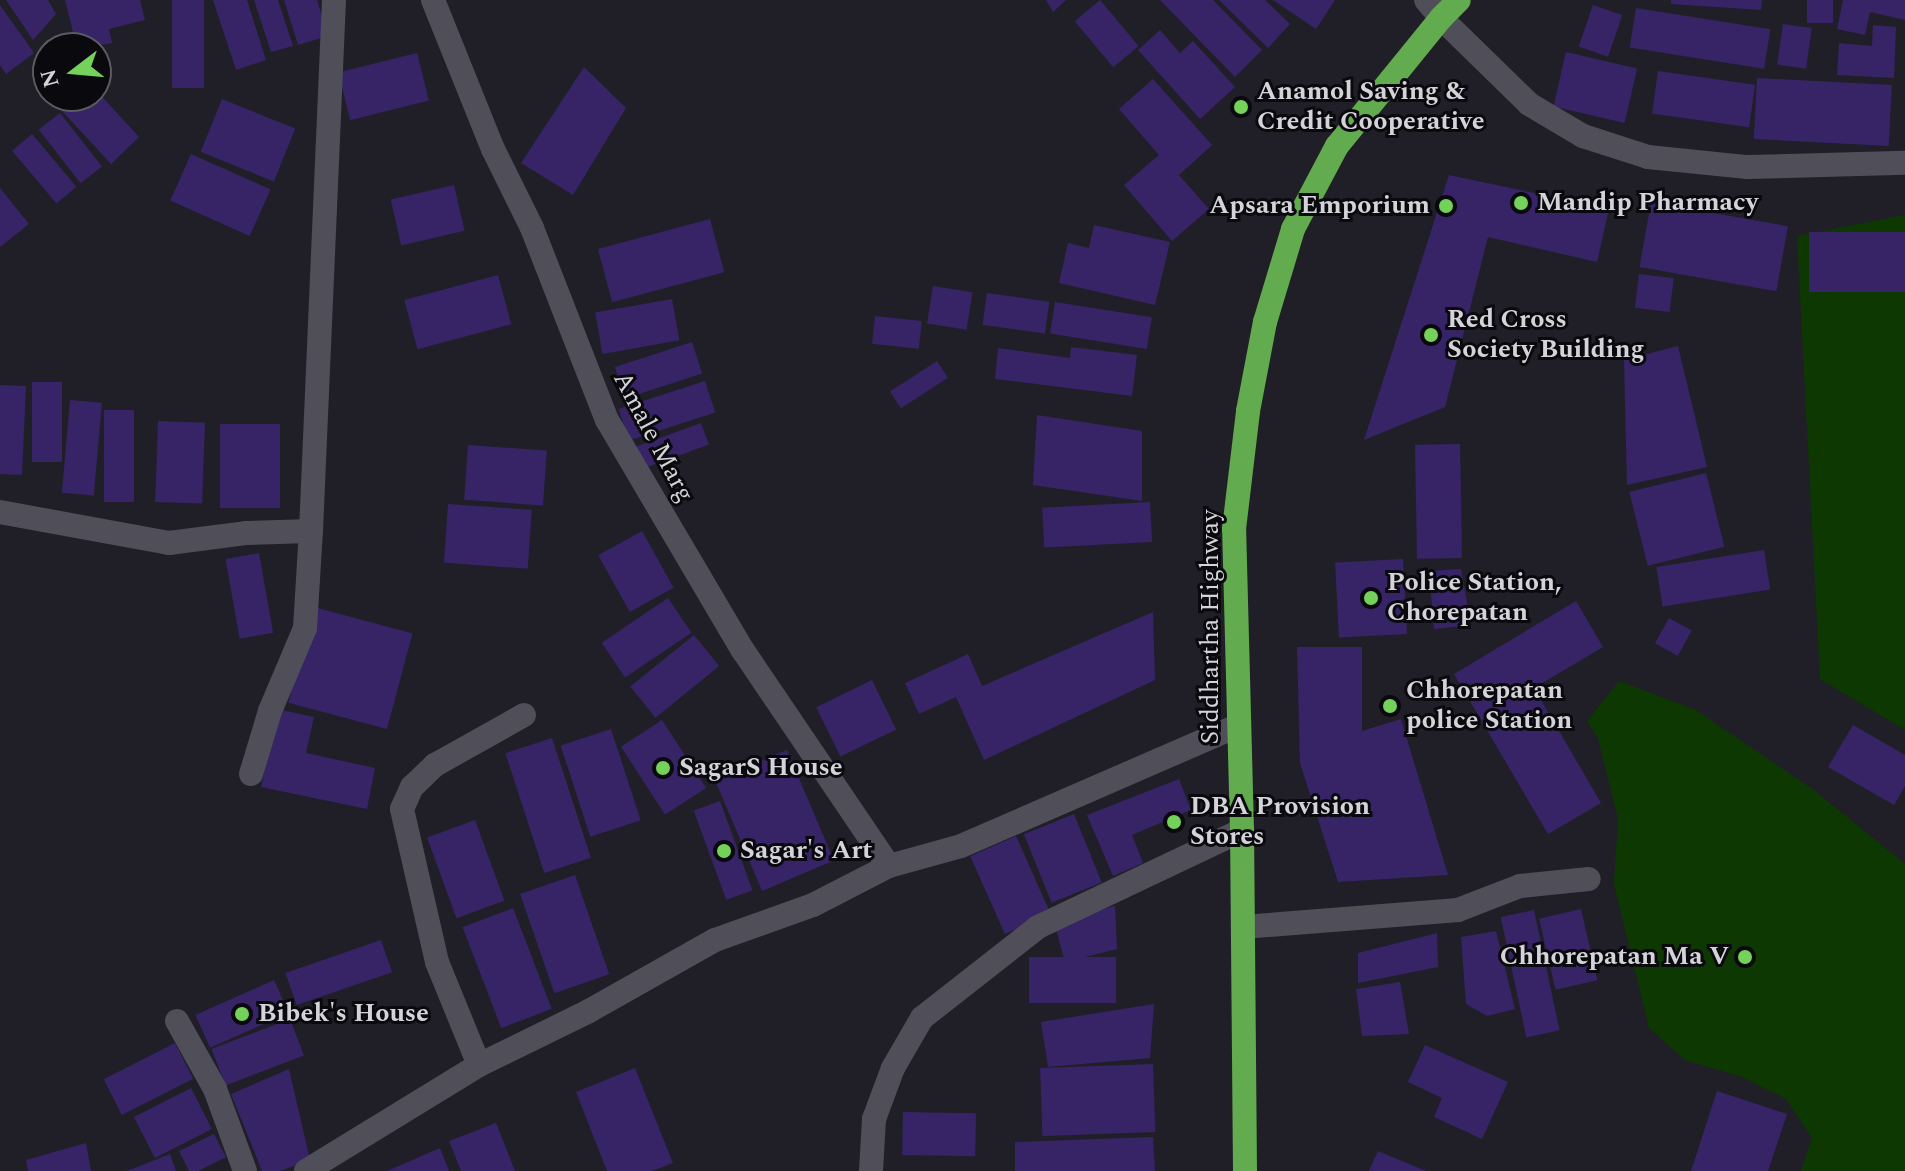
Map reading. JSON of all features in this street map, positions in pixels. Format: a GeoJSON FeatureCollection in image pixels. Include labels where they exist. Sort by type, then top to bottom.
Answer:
{"type":"FeatureCollection","features":[{"type":"Feature","properties":{"kind":"highway","name":"Siddhartha Highway"},"geometry":{"type":"LineString","coordinates":[[1245,1171],[1242,830],[1234,529],[1248,411],[1265,322],[1293,229],[1337,146],[1433,9],[1459,0]]}},
{"type":"Feature","properties":{"kind":"street"},"geometry":{"type":"LineString","coordinates":[[251,774],[270,711],[305,628],[334,0]]}},
{"type":"Feature","properties":{"kind":"street","name":"Amale Marg"},"geometry":{"type":"LineString","coordinates":[[433,0],[493,149],[532,228],[607,420],[742,649],[889,866]]}},
{"type":"Feature","properties":{"kind":"street"},"geometry":{"type":"LineString","coordinates":[[1433,9],[1529,104],[1583,136],[1635,153],[1747,167],[1905,163]]}},
{"type":"Feature","properties":{"kind":"street"},"geometry":{"type":"LineString","coordinates":[[0,512],[169,543],[247,533],[311,531]]}},
{"type":"Feature","properties":{"kind":"street"},"geometry":{"type":"LineString","coordinates":[[479,1065],[437,962],[402,809],[412,787],[435,765],[524,715]]}},
{"type":"Feature","properties":{"kind":"street"},"geometry":{"type":"LineString","coordinates":[[306,1171],[479,1065],[589,1011],[715,940],[813,905],[889,866],[961,846],[1239,725]]}},
{"type":"Feature","properties":{"kind":"street"},"geometry":{"type":"LineString","coordinates":[[871,1171],[874,1119],[893,1068],[922,1018],[1038,927],[1242,830]]}},
{"type":"Feature","properties":{"kind":"street"},"geometry":{"type":"LineString","coordinates":[[1243,927],[1458,910],[1520,886],[1589,879]]}},
{"type":"Feature","properties":{"kind":"street"},"geometry":{"type":"LineString","coordinates":[[177,1021],[215,1089],[245,1171]]}},
{"type":"Feature","properties":{"kind":"green space"},"geometry":{"type":"Polygon","coordinates":[[[1905,215],[1905,730],[1820,679],[1797,236],[1905,215]]]}},
{"type":"Feature","properties":{"kind":"green space","name":"Chhorepatan Ma V"},"geometry":{"type":"Polygon","coordinates":[[[1619,681],[1696,710],[1815,791],[1905,864],[1905,1171],[1801,1171],[1812,1138],[1786,1099],[1742,1077],[1685,1060],[1649,1028],[1614,884],[1618,818],[1598,738],[1587,721],[1619,681]]]}},
{"type":"Feature","properties":{"kind":"building"},"geometry":{"type":"Polygon","coordinates":[[[6,0],[48,0],[56,14],[40,32],[32,32],[32,39],[6,0]]]}},
{"type":"Feature","properties":{"kind":"building"},"geometry":{"type":"Polygon","coordinates":[[[65,0],[140,0],[145,20],[109,29],[110,32],[73,32],[65,0]]]}},
{"type":"Feature","properties":{"kind":"building"},"geometry":{"type":"Polygon","coordinates":[[[172,0],[204,0],[204,88],[172,88],[172,0]]]}},
{"type":"Feature","properties":{"kind":"building"},"geometry":{"type":"Polygon","coordinates":[[[213,0],[247,0],[266,60],[236,70],[213,0]]]}},
{"type":"Feature","properties":{"kind":"building"},"geometry":{"type":"Polygon","coordinates":[[[254,0],[278,0],[293,46],[271,52],[254,0]]]}},
{"type":"Feature","properties":{"kind":"building"},"geometry":{"type":"Polygon","coordinates":[[[284,0],[317,0],[328,36],[298,45],[284,0]]]}},
{"type":"Feature","properties":{"kind":"building"},"geometry":{"type":"Polygon","coordinates":[[[1046,0],[1066,0],[1053,12],[1046,0]]]}},
{"type":"Feature","properties":{"kind":"building"},"geometry":{"type":"Polygon","coordinates":[[[1100,0],[1139,46],[1113,67],[1075,21],[1100,0]]]}},
{"type":"Feature","properties":{"kind":"building"},"geometry":{"type":"Polygon","coordinates":[[[1160,0],[1213,0],[1262,50],[1235,77],[1160,0]]]}},
{"type":"Feature","properties":{"kind":"building"},"geometry":{"type":"Polygon","coordinates":[[[1219,0],[1265,0],[1290,24],[1268,48],[1219,0]]]}},
{"type":"Feature","properties":{"kind":"building"},"geometry":{"type":"Polygon","coordinates":[[[1273,0],[1335,0],[1316,29],[1273,0]]]}},
{"type":"Feature","properties":{"kind":"building"},"geometry":{"type":"Polygon","coordinates":[[[1671,0],[1762,0],[1761,10],[1671,4],[1671,0]]]}},
{"type":"Feature","properties":{"kind":"building"},"geometry":{"type":"Polygon","coordinates":[[[1807,0],[1833,0],[1833,23],[1807,23],[1807,0]]]}},
{"type":"Feature","properties":{"kind":"building"},"geometry":{"type":"Polygon","coordinates":[[[1843,0],[1905,0],[1905,20],[1870,12],[1865,35],[1837,29],[1843,0]]]}},
{"type":"Feature","properties":{"kind":"building"},"geometry":{"type":"Polygon","coordinates":[[[0,5],[32,54],[6,74],[0,65],[0,5]]]}},
{"type":"Feature","properties":{"kind":"building"},"geometry":{"type":"Polygon","coordinates":[[[1593,5],[1622,15],[1608,57],[1579,47],[1593,5]]]}},
{"type":"Feature","properties":{"kind":"building"},"geometry":{"type":"Polygon","coordinates":[[[1636,8],[1770,29],[1764,69],[1630,48],[1636,8]]]}},
{"type":"Feature","properties":{"kind":"building"},"geometry":{"type":"Polygon","coordinates":[[[1783,24],[1812,28],[1806,69],[1777,65],[1783,24]]]}},
{"type":"Feature","properties":{"kind":"building"},"geometry":{"type":"Polygon","coordinates":[[[1873,25],[1896,27],[1894,78],[1837,75],[1839,43],[1872,46],[1873,25]]]}},
{"type":"Feature","properties":{"kind":"building"},"geometry":{"type":"Polygon","coordinates":[[[1160,30],[1180,53],[1193,41],[1235,87],[1200,119],[1138,50],[1160,30]]]}},
{"type":"Feature","properties":{"kind":"building"},"geometry":{"type":"Polygon","coordinates":[[[1566,52],[1637,68],[1625,123],[1553,107],[1566,52]]]}},
{"type":"Feature","properties":{"kind":"building"},"geometry":{"type":"Polygon","coordinates":[[[417,53],[429,101],[350,120],[338,73],[417,53]]]}},
{"type":"Feature","properties":{"kind":"building"},"geometry":{"type":"Polygon","coordinates":[[[584,67],[626,108],[573,195],[521,163],[584,67]]]}},
{"type":"Feature","properties":{"kind":"building"},"geometry":{"type":"Polygon","coordinates":[[[1658,71],[1755,85],[1749,127],[1652,114],[1658,71]]]}},
{"type":"Feature","properties":{"kind":"building"},"geometry":{"type":"Polygon","coordinates":[[[1757,78],[1892,85],[1889,146],[1754,139],[1757,78]]]}},
{"type":"Feature","properties":{"kind":"building"},"geometry":{"type":"Polygon","coordinates":[[[1153,79],[1212,145],[1179,175],[1209,209],[1172,241],[1124,185],[1159,155],[1119,109],[1153,79]]]}},
{"type":"Feature","properties":{"kind":"building"},"geometry":{"type":"Polygon","coordinates":[[[222,99],[295,129],[274,181],[201,152],[222,99]]]}},
{"type":"Feature","properties":{"kind":"building"},"geometry":{"type":"Polygon","coordinates":[[[112,107],[139,137],[111,164],[63,112],[112,112],[112,107]]]}},
{"type":"Feature","properties":{"kind":"building"},"geometry":{"type":"Polygon","coordinates":[[[60,113],[102,167],[81,183],[39,130],[60,113]]]}},
{"type":"Feature","properties":{"kind":"building"},"geometry":{"type":"Polygon","coordinates":[[[32,134],[76,187],[56,204],[12,151],[32,134]]]}},
{"type":"Feature","properties":{"kind":"building"},"geometry":{"type":"Polygon","coordinates":[[[191,154],[270,189],[250,236],[170,201],[191,154]]]}},
{"type":"Feature","properties":{"kind":"building","name":"Red Cross Society Building"},"geometry":{"type":"Polygon","coordinates":[[[1449,175],[1609,209],[1597,262],[1488,237],[1445,407],[1364,440],[1449,175]]]}},
{"type":"Feature","properties":{"kind":"building"},"geometry":{"type":"Polygon","coordinates":[[[454,185],[465,231],[401,245],[391,200],[454,185]]]}},
{"type":"Feature","properties":{"kind":"building"},"geometry":{"type":"Polygon","coordinates":[[[0,188],[29,224],[0,247],[0,188]]]}},
{"type":"Feature","properties":{"kind":"building"},"geometry":{"type":"Polygon","coordinates":[[[1651,202],[1788,226],[1776,291],[1640,267],[1651,202]]]}},
{"type":"Feature","properties":{"kind":"building"},"geometry":{"type":"Polygon","coordinates":[[[710,219],[724,272],[612,302],[598,249],[710,219]]]}},
{"type":"Feature","properties":{"kind":"building"},"geometry":{"type":"Polygon","coordinates":[[[1094,225],[1170,242],[1155,305],[1059,283],[1068,243],[1089,248],[1094,225]]]}},
{"type":"Feature","properties":{"kind":"building"},"geometry":{"type":"Polygon","coordinates":[[[1809,232],[1905,232],[1905,292],[1809,292],[1809,232]]]}},
{"type":"Feature","properties":{"kind":"building"},"geometry":{"type":"Polygon","coordinates":[[[1639,274],[1674,278],[1670,312],[1635,308],[1639,274]]]}},
{"type":"Feature","properties":{"kind":"building"},"geometry":{"type":"Polygon","coordinates":[[[498,275],[511,324],[418,349],[404,300],[498,275]]]}},
{"type":"Feature","properties":{"kind":"building"},"geometry":{"type":"Polygon","coordinates":[[[933,286],[973,292],[967,330],[927,324],[933,286]]]}},
{"type":"Feature","properties":{"kind":"building"},"geometry":{"type":"Polygon","coordinates":[[[987,293],[1049,302],[1045,333],[983,325],[987,293]]]}},
{"type":"Feature","properties":{"kind":"building"},"geometry":{"type":"Polygon","coordinates":[[[672,299],[679,340],[602,354],[595,313],[672,299]]]}},
{"type":"Feature","properties":{"kind":"building"},"geometry":{"type":"Polygon","coordinates":[[[1055,302],[1152,317],[1147,349],[1050,334],[1055,302]]]}},
{"type":"Feature","properties":{"kind":"building"},"geometry":{"type":"Polygon","coordinates":[[[875,316],[922,321],[919,349],[872,344],[875,316]]]}},
{"type":"Feature","properties":{"kind":"building"},"geometry":{"type":"Polygon","coordinates":[[[692,342],[702,373],[625,398],[615,367],[692,342]]]}},
{"type":"Feature","properties":{"kind":"building"},"geometry":{"type":"Polygon","coordinates":[[[1678,346],[1707,467],[1627,485],[1624,360],[1678,346]]]}},
{"type":"Feature","properties":{"kind":"building"},"geometry":{"type":"Polygon","coordinates":[[[1071,347],[1137,355],[1132,396],[995,379],[998,348],[1070,358],[1071,347]]]}},
{"type":"Feature","properties":{"kind":"building"},"geometry":{"type":"Polygon","coordinates":[[[937,361],[948,378],[901,408],[890,391],[937,361]]]}},
{"type":"Feature","properties":{"kind":"building"},"geometry":{"type":"Polygon","coordinates":[[[705,381],[715,412],[629,441],[618,409],[705,381]]]}},
{"type":"Feature","properties":{"kind":"building"},"geometry":{"type":"Polygon","coordinates":[[[32,382],[62,382],[62,462],[32,462],[32,382]]]}},
{"type":"Feature","properties":{"kind":"building"},"geometry":{"type":"Polygon","coordinates":[[[0,385],[26,386],[22,475],[0,474],[0,385]]]}},
{"type":"Feature","properties":{"kind":"building"},"geometry":{"type":"Polygon","coordinates":[[[70,400],[102,403],[94,495],[62,493],[70,400]]]}},
{"type":"Feature","properties":{"kind":"building"},"geometry":{"type":"Polygon","coordinates":[[[104,410],[134,410],[134,502],[104,502],[104,410]]]}},
{"type":"Feature","properties":{"kind":"building"},"geometry":{"type":"Polygon","coordinates":[[[1037,415],[1142,431],[1142,501],[1033,485],[1037,415]]]}},
{"type":"Feature","properties":{"kind":"building"},"geometry":{"type":"Polygon","coordinates":[[[158,421],[205,423],[202,504],[155,502],[158,421]]]}},
{"type":"Feature","properties":{"kind":"building"},"geometry":{"type":"Polygon","coordinates":[[[701,423],[709,445],[642,469],[634,447],[701,423]]]}},
{"type":"Feature","properties":{"kind":"building"},"geometry":{"type":"Polygon","coordinates":[[[220,424],[280,424],[280,508],[220,508],[220,424]]]}},
{"type":"Feature","properties":{"kind":"building"},"geometry":{"type":"Polygon","coordinates":[[[1460,444],[1462,558],[1417,559],[1415,445],[1460,444]]]}},
{"type":"Feature","properties":{"kind":"building"},"geometry":{"type":"Polygon","coordinates":[[[468,445],[547,451],[543,505],[464,500],[468,445]]]}},
{"type":"Feature","properties":{"kind":"building"},"geometry":{"type":"Polygon","coordinates":[[[1706,473],[1724,547],[1648,566],[1629,492],[1706,473]]]}},
{"type":"Feature","properties":{"kind":"building"},"geometry":{"type":"Polygon","coordinates":[[[1150,502],[1152,542],[1044,548],[1042,508],[1150,502]]]}},
{"type":"Feature","properties":{"kind":"building"},"geometry":{"type":"Polygon","coordinates":[[[448,504],[532,510],[528,569],[444,563],[448,504]]]}},
{"type":"Feature","properties":{"kind":"building"},"geometry":{"type":"Polygon","coordinates":[[[642,531],[674,588],[630,612],[598,555],[642,531]]]}},
{"type":"Feature","properties":{"kind":"building"},"geometry":{"type":"Polygon","coordinates":[[[1764,550],[1770,590],[1663,607],[1656,567],[1764,550]]]}},
{"type":"Feature","properties":{"kind":"building"},"geometry":{"type":"Polygon","coordinates":[[[259,553],[273,633],[240,639],[226,559],[259,553]]]}},
{"type":"Feature","properties":{"kind":"building","name":"Police Station, Chorepatan"},"geometry":{"type":"Polygon","coordinates":[[[1403,559],[1407,634],[1339,637],[1335,563],[1403,559]]]}},
{"type":"Feature","properties":{"kind":"building"},"geometry":{"type":"Polygon","coordinates":[[[1461,569],[1471,625],[1434,629],[1429,571],[1461,569]]]}},
{"type":"Feature","properties":{"kind":"building"},"geometry":{"type":"Polygon","coordinates":[[[668,598],[691,633],[625,678],[602,643],[668,598]]]}},
{"type":"Feature","properties":{"kind":"building"},"geometry":{"type":"Polygon","coordinates":[[[1576,601],[1603,647],[1534,688],[1601,803],[1548,834],[1454,674],[1576,601]]]}},
{"type":"Feature","properties":{"kind":"building"},"geometry":{"type":"Polygon","coordinates":[[[314,607],[413,633],[387,729],[288,703],[314,607]]]}},
{"type":"Feature","properties":{"kind":"building"},"geometry":{"type":"Polygon","coordinates":[[[1153,612],[1155,680],[984,760],[956,697],[919,714],[905,683],[968,654],[982,686],[1153,612]]]}},
{"type":"Feature","properties":{"kind":"building"},"geometry":{"type":"Polygon","coordinates":[[[1669,618],[1692,631],[1678,656],[1655,643],[1669,618]]]}},
{"type":"Feature","properties":{"kind":"building"},"geometry":{"type":"Polygon","coordinates":[[[694,635],[719,666],[655,718],[630,687],[694,635]]]}},
{"type":"Feature","properties":{"kind":"building"},"geometry":{"type":"Polygon","coordinates":[[[1297,647],[1362,647],[1362,731],[1401,719],[1448,875],[1338,882],[1300,763],[1297,647]]]}},
{"type":"Feature","properties":{"kind":"building"},"geometry":{"type":"Polygon","coordinates":[[[872,680],[896,729],[840,757],[816,707],[872,680]]]}},
{"type":"Feature","properties":{"kind":"building"},"geometry":{"type":"Polygon","coordinates":[[[277,709],[314,717],[306,753],[375,768],[367,809],[261,787],[277,709]]]}},
{"type":"Feature","properties":{"kind":"building","name":"SagarS House"},"geometry":{"type":"Polygon","coordinates":[[[662,720],[706,788],[665,815],[621,747],[662,720]]]}},
{"type":"Feature","properties":{"kind":"building"},"geometry":{"type":"Polygon","coordinates":[[[1853,725],[1905,755],[1905,786],[1894,805],[1828,767],[1853,725]]]}},
{"type":"Feature","properties":{"kind":"building"},"geometry":{"type":"Polygon","coordinates":[[[611,729],[641,820],[590,837],[561,745],[611,729]]]}},
{"type":"Feature","properties":{"kind":"building"},"geometry":{"type":"Polygon","coordinates":[[[552,738],[591,858],[544,873],[505,753],[552,738]]]}},
{"type":"Feature","properties":{"kind":"building"},"geometry":{"type":"Polygon","coordinates":[[[787,750],[834,860],[762,891],[715,780],[787,750]]]}},
{"type":"Feature","properties":{"kind":"building"},"geometry":{"type":"Polygon","coordinates":[[[1179,779],[1191,810],[1132,835],[1143,863],[1113,876],[1087,815],[1179,779]]]}},
{"type":"Feature","properties":{"kind":"building","name":"Sagar's Art"},"geometry":{"type":"Polygon","coordinates":[[[720,801],[752,890],[726,900],[694,811],[720,801]]]}},
{"type":"Feature","properties":{"kind":"building"},"geometry":{"type":"Polygon","coordinates":[[[1074,814],[1102,883],[1052,903],[1024,834],[1074,814]]]}},
{"type":"Feature","properties":{"kind":"building"},"geometry":{"type":"Polygon","coordinates":[[[475,820],[504,901],[456,918],[427,837],[475,820]]]}},
{"type":"Feature","properties":{"kind":"building"},"geometry":{"type":"Polygon","coordinates":[[[1016,836],[1051,914],[1005,934],[970,856],[1016,836]]]}},
{"type":"Feature","properties":{"kind":"building"},"geometry":{"type":"Polygon","coordinates":[[[575,875],[609,974],[554,993],[520,894],[575,875]]]}},
{"type":"Feature","properties":{"kind":"building"},"geometry":{"type":"Polygon","coordinates":[[[1115,906],[1117,949],[1065,962],[1054,922],[1115,906]]]}},
{"type":"Feature","properties":{"kind":"building"},"geometry":{"type":"Polygon","coordinates":[[[513,908],[552,1009],[501,1028],[463,927],[513,908]]]}},
{"type":"Feature","properties":{"kind":"building"},"geometry":{"type":"Polygon","coordinates":[[[1581,909],[1597,980],[1556,990],[1539,919],[1581,909]]]}},
{"type":"Feature","properties":{"kind":"building"},"geometry":{"type":"Polygon","coordinates":[[[1534,910],[1560,1030],[1526,1037],[1501,917],[1534,910]]]}},
{"type":"Feature","properties":{"kind":"building"},"geometry":{"type":"Polygon","coordinates":[[[1496,931],[1515,1009],[1487,1016],[1466,1004],[1461,937],[1496,931]]]}},
{"type":"Feature","properties":{"kind":"building"},"geometry":{"type":"Polygon","coordinates":[[[1437,933],[1438,967],[1358,983],[1358,953],[1437,933]]]}},
{"type":"Feature","properties":{"kind":"building"},"geometry":{"type":"Polygon","coordinates":[[[381,940],[392,972],[297,1005],[286,973],[381,940]]]}},
{"type":"Feature","properties":{"kind":"building"},"geometry":{"type":"Polygon","coordinates":[[[1029,957],[1116,957],[1116,1003],[1029,1003],[1029,957]]]}},
{"type":"Feature","properties":{"kind":"building","name":"Bibek's House"},"geometry":{"type":"Polygon","coordinates":[[[274,980],[289,1013],[210,1048],[195,1015],[274,980]]]}},
{"type":"Feature","properties":{"kind":"building"},"geometry":{"type":"Polygon","coordinates":[[[1400,982],[1409,1034],[1362,1036],[1356,989],[1400,982]]]}},
{"type":"Feature","properties":{"kind":"building"},"geometry":{"type":"Polygon","coordinates":[[[1154,1004],[1150,1058],[1048,1067],[1041,1022],[1154,1004]]]}},
{"type":"Feature","properties":{"kind":"building"},"geometry":{"type":"Polygon","coordinates":[[[290,1019],[304,1055],[226,1086],[212,1049],[290,1019]]]}},
{"type":"Feature","properties":{"kind":"building"},"geometry":{"type":"Polygon","coordinates":[[[175,1043],[193,1079],[122,1115],[104,1079],[175,1043]]]}},
{"type":"Feature","properties":{"kind":"building"},"geometry":{"type":"Polygon","coordinates":[[[1425,1045],[1508,1082],[1482,1139],[1434,1117],[1442,1098],[1408,1082],[1425,1045]]]}},
{"type":"Feature","properties":{"kind":"building"},"geometry":{"type":"Polygon","coordinates":[[[1153,1064],[1155,1132],[1042,1136],[1040,1068],[1153,1064]]]}},
{"type":"Feature","properties":{"kind":"building"},"geometry":{"type":"Polygon","coordinates":[[[635,1068],[673,1163],[652,1171],[607,1171],[576,1092],[635,1068]]]}},
{"type":"Feature","properties":{"kind":"building"},"geometry":{"type":"Polygon","coordinates":[[[289,1069],[310,1160],[280,1171],[262,1171],[231,1094],[289,1069]]]}},
{"type":"Feature","properties":{"kind":"building"},"geometry":{"type":"Polygon","coordinates":[[[191,1088],[212,1129],[155,1158],[134,1117],[191,1088]]]}},
{"type":"Feature","properties":{"kind":"building"},"geometry":{"type":"Polygon","coordinates":[[[1717,1091],[1787,1114],[1768,1171],[1691,1171],[1717,1091]]]}},
{"type":"Feature","properties":{"kind":"building"},"geometry":{"type":"Polygon","coordinates":[[[903,1112],[976,1113],[975,1156],[902,1155],[903,1112]]]}},
{"type":"Feature","properties":{"kind":"building"},"geometry":{"type":"Polygon","coordinates":[[[496,1123],[515,1171],[461,1171],[449,1141],[496,1123]]]}},
{"type":"Feature","properties":{"kind":"building"},"geometry":{"type":"Polygon","coordinates":[[[214,1134],[226,1157],[198,1171],[189,1171],[179,1151],[214,1134]]]}},
{"type":"Feature","properties":{"kind":"building"},"geometry":{"type":"Polygon","coordinates":[[[1153,1137],[1155,1171],[1015,1171],[1015,1142],[1153,1137]]]}},
{"type":"Feature","properties":{"kind":"building"},"geometry":{"type":"Polygon","coordinates":[[[86,1143],[91,1171],[28,1171],[26,1160],[86,1143]]]}},
{"type":"Feature","properties":{"kind":"building"},"geometry":{"type":"Polygon","coordinates":[[[440,1148],[449,1171],[387,1171],[440,1148]]]}},
{"type":"Feature","properties":{"kind":"building"},"geometry":{"type":"Polygon","coordinates":[[[1378,1151],[1426,1171],[1369,1171],[1378,1151]]]}},
{"type":"Feature","properties":{"kind":"building"},"geometry":{"type":"Polygon","coordinates":[[[170,1154],[176,1171],[127,1171],[170,1154]]]}},
{"type":"Feature","properties":{"kind":"place","name":"Anamol Saving & Credit Cooperative"},"geometry":{"type":"Point","coordinates":[1241,107]}},
{"type":"Feature","properties":{"kind":"place","name":"Mandip Pharmacy"},"geometry":{"type":"Point","coordinates":[1521,203]}},
{"type":"Feature","properties":{"kind":"place","name":"Apsara Emporium"},"geometry":{"type":"Point","coordinates":[1446,206]}},
{"type":"Feature","properties":{"kind":"place","name":"Red Cross Society Building"},"geometry":{"type":"Point","coordinates":[1431,335]}},
{"type":"Feature","properties":{"kind":"place","name":"Police Station, Chorepatan"},"geometry":{"type":"Point","coordinates":[1371,598]}},
{"type":"Feature","properties":{"kind":"place","name":"Chhorepatan police Station"},"geometry":{"type":"Point","coordinates":[1390,706]}},
{"type":"Feature","properties":{"kind":"place","name":"SagarS House"},"geometry":{"type":"Point","coordinates":[663,768]}},
{"type":"Feature","properties":{"kind":"place","name":"DBA Provision Stores"},"geometry":{"type":"Point","coordinates":[1174,822]}},
{"type":"Feature","properties":{"kind":"place","name":"Sagar's Art"},"geometry":{"type":"Point","coordinates":[724,851]}},
{"type":"Feature","properties":{"kind":"place","name":"Chhorepatan Ma V"},"geometry":{"type":"Point","coordinates":[1745,957]}},
{"type":"Feature","properties":{"kind":"place","name":"Bibek's House"},"geometry":{"type":"Point","coordinates":[242,1014]}}]}
